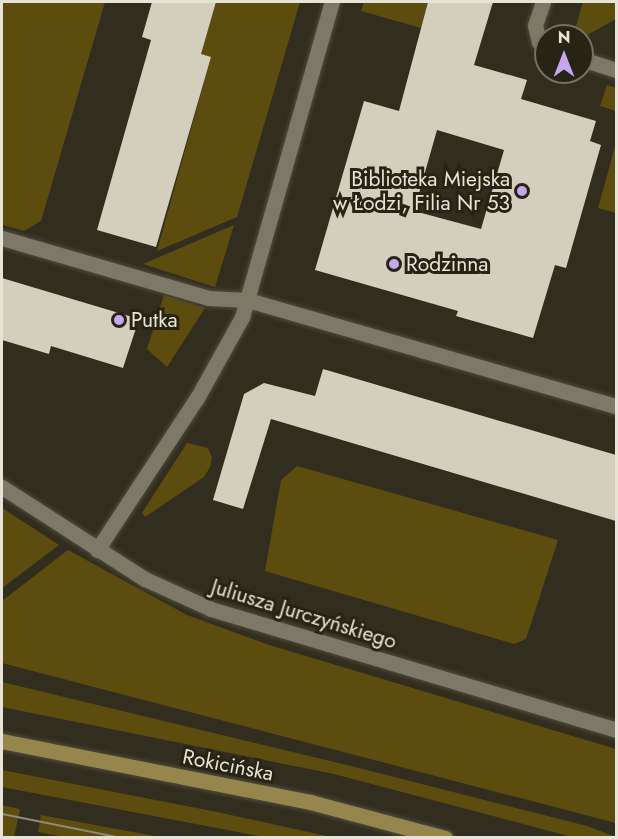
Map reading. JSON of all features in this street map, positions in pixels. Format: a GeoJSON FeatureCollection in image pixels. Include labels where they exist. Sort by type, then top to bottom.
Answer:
{"type":"FeatureCollection","features":[{"type":"Feature","properties":{"kind":"main road","name":"Rokicińska"},"geometry":{"type":"LineString","coordinates":[[2,741],[310,802],[445,837]]}},
{"type":"Feature","properties":{"kind":"street"},"geometry":{"type":"LineString","coordinates":[[98,550],[197,398],[236,333],[248,300],[332,2]]}},
{"type":"Feature","properties":{"kind":"street"},"geometry":{"type":"LineString","coordinates":[[535,24],[543,2]]}},
{"type":"Feature","properties":{"kind":"street"},"geometry":{"type":"LineString","coordinates":[[594,63],[616,70]]}},
{"type":"Feature","properties":{"kind":"street"},"geometry":{"type":"LineString","coordinates":[[2,238],[208,298],[248,300],[616,406]]}},
{"type":"Feature","properties":{"kind":"street","name":"Juliusza Jurczyńskiego"},"geometry":{"type":"LineString","coordinates":[[2,487],[98,550],[174,593],[241,619],[616,730]]}},
{"type":"Feature","properties":{"kind":"shaded area"},"geometry":{"type":"Polygon","coordinates":[[[2,2],[105,2],[41,221],[24,231],[2,225],[2,2]]]}},
{"type":"Feature","properties":{"kind":"shaded area"},"geometry":{"type":"Polygon","coordinates":[[[216,2],[300,2],[237,217],[157,251],[211,57],[200,54],[216,2]]]}},
{"type":"Feature","properties":{"kind":"shaded area"},"geometry":{"type":"Polygon","coordinates":[[[364,2],[428,2],[421,28],[361,11],[364,2]]]}},
{"type":"Feature","properties":{"kind":"shaded area"},"geometry":{"type":"Polygon","coordinates":[[[583,2],[616,2],[616,19],[594,31],[594,24],[577,24],[583,2]]]}},
{"type":"Feature","properties":{"kind":"shaded area"},"geometry":{"type":"Polygon","coordinates":[[[607,85],[616,88],[616,111],[600,106],[607,85]]]}},
{"type":"Feature","properties":{"kind":"shaded area"},"geometry":{"type":"Polygon","coordinates":[[[616,143],[616,213],[598,208],[616,143]]]}},
{"type":"Feature","properties":{"kind":"shaded area"},"geometry":{"type":"Polygon","coordinates":[[[234,225],[215,287],[143,264],[234,225]]]}},
{"type":"Feature","properties":{"kind":"shaded area"},"geometry":{"type":"Polygon","coordinates":[[[164,295],[205,308],[167,367],[147,349],[164,295]]]}},
{"type":"Feature","properties":{"kind":"shaded area"},"geometry":{"type":"Polygon","coordinates":[[[187,443],[208,448],[212,458],[210,467],[204,477],[145,517],[142,513],[187,443]]]}},
{"type":"Feature","properties":{"kind":"shaded area"},"geometry":{"type":"Polygon","coordinates":[[[297,466],[558,540],[526,639],[514,644],[265,571],[281,480],[297,466]]]}},
{"type":"Feature","properties":{"kind":"shaded area"},"geometry":{"type":"Polygon","coordinates":[[[2,508],[59,545],[2,588],[2,508]]]}},
{"type":"Feature","properties":{"kind":"shaded area"},"geometry":{"type":"Polygon","coordinates":[[[68,550],[187,615],[269,645],[616,749],[616,823],[2,663],[2,601],[68,550]]]}},
{"type":"Feature","properties":{"kind":"shaded area"},"geometry":{"type":"Polygon","coordinates":[[[2,682],[351,766],[587,826],[616,837],[572,837],[334,774],[2,707],[2,682]]]}},
{"type":"Feature","properties":{"kind":"shaded area"},"geometry":{"type":"Polygon","coordinates":[[[2,770],[331,837],[264,837],[2,787],[2,770]]]}},
{"type":"Feature","properties":{"kind":"shaded area"},"geometry":{"type":"Polygon","coordinates":[[[2,805],[20,809],[14,837],[2,837],[2,805]]]}},
{"type":"Feature","properties":{"kind":"shaded area"},"geometry":{"type":"Polygon","coordinates":[[[41,815],[160,837],[65,837],[38,832],[41,815]]]}},
{"type":"Feature","properties":{"kind":"building"},"geometry":{"type":"Polygon","coordinates":[[[152,2],[216,2],[201,54],[211,57],[156,247],[97,230],[151,40],[142,37],[152,2]]]}},
{"type":"Feature","properties":{"kind":"building"},"geometry":{"type":"Polygon","coordinates":[[[428,2],[493,2],[474,65],[527,80],[521,99],[596,121],[590,141],[601,145],[566,268],[555,265],[533,338],[456,316],[458,311],[315,270],[364,101],[399,111],[428,2]],[[437,130],[414,211],[481,229],[504,150],[437,130]]]}},
{"type":"Feature","properties":{"kind":"building"},"geometry":{"type":"Polygon","coordinates":[[[2,278],[139,319],[123,368],[51,346],[49,354],[2,340],[2,278]]]}},
{"type":"Feature","properties":{"kind":"building"},"geometry":{"type":"Polygon","coordinates":[[[323,369],[616,455],[616,521],[271,419],[243,509],[213,500],[244,394],[264,383],[315,396],[323,369]]]}},
{"type":"Feature","properties":{"kind":"tram line"},"geometry":{"type":"LineString","coordinates":[[2,814],[122,838]]}},
{"type":"Feature","properties":{"kind":"place","name":"Biblioteka Miejska w Łodzi, Filia Nr 53"},"geometry":{"type":"Point","coordinates":[522,191]}},
{"type":"Feature","properties":{"kind":"place","name":"Rodzinna"},"geometry":{"type":"Point","coordinates":[394,264]}},
{"type":"Feature","properties":{"kind":"place","name":"Putka"},"geometry":{"type":"Point","coordinates":[119,320]}}]}
